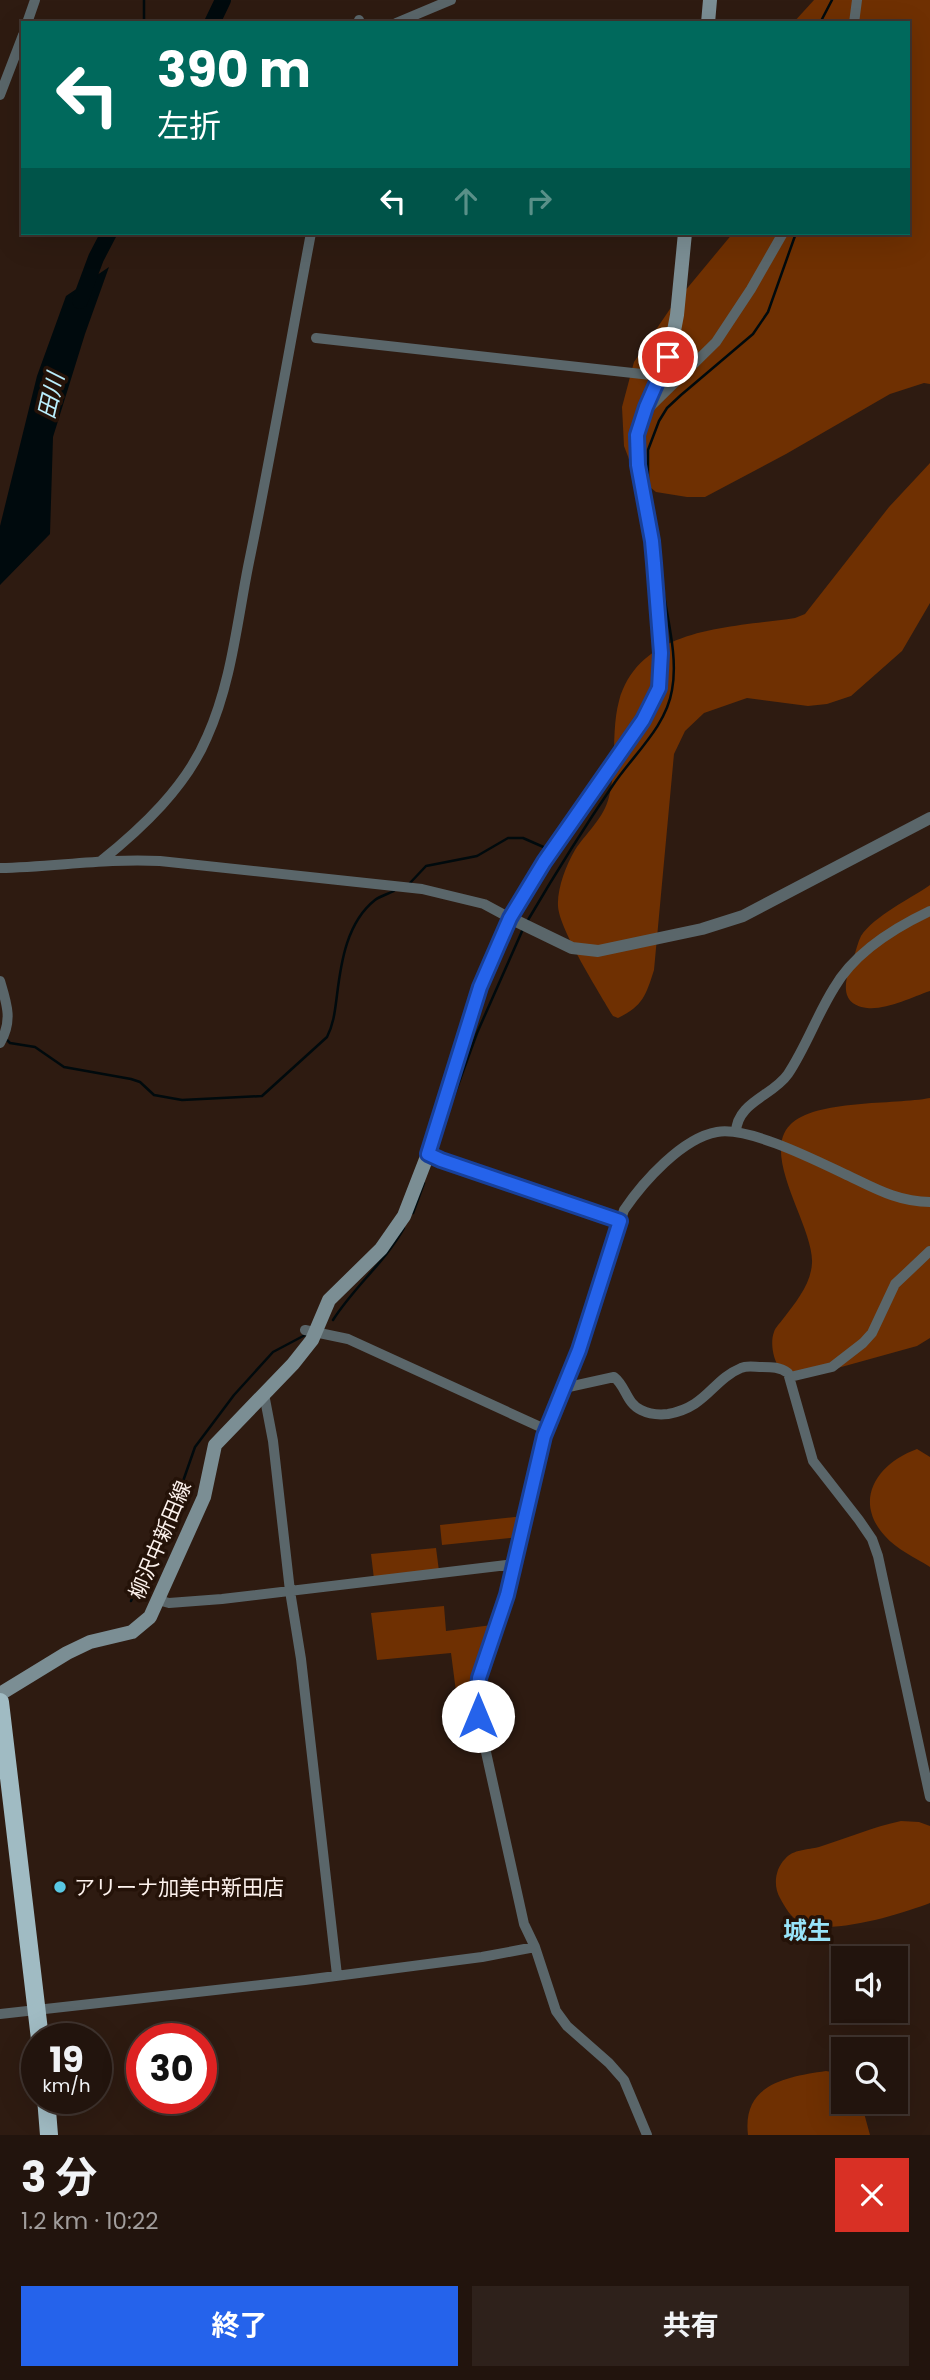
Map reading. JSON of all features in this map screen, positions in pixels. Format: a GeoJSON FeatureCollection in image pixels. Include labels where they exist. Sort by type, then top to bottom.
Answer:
{"type":"FeatureCollection","features":[{"type":"Feature","properties":{"kind":"highway"},"geometry":{"type":"LineString","coordinates":[[0,1702],[38,2023]]}},
{"type":"Feature","properties":{"kind":"highway"},"geometry":{"type":"LineString","coordinates":[[47,2114],[49,2135]]}},
{"type":"Feature","properties":{"kind":"main road"},"geometry":{"type":"LineString","coordinates":[[708,21],[710,0]]}},
{"type":"Feature","properties":{"kind":"main road","name":"柳沢中新田線"},"geometry":{"type":"LineString","coordinates":[[0,1694],[67,1653],[90,1642],[132,1632],[150,1617],[204,1497],[215,1445],[293,1364],[329,1300],[381,1248],[404,1216],[428,1154],[480,987],[544,862],[643,720],[659,688],[661,653],[652,541],[638,465],[637,435],[668,357],[677,315],[685,235]]}},
{"type":"Feature","properties":{"kind":"street"},"geometry":{"type":"LineString","coordinates":[[28,21],[35,0]]}},
{"type":"Feature","properties":{"kind":"street"},"geometry":{"type":"LineString","coordinates":[[401,21],[451,0]]}},
{"type":"Feature","properties":{"kind":"street"},"geometry":{"type":"LineString","coordinates":[[855,21],[857,0]]}},
{"type":"Feature","properties":{"kind":"street"},"geometry":{"type":"LineString","coordinates":[[0,94],[21,40]]}},
{"type":"Feature","properties":{"kind":"street"},"geometry":{"type":"LineString","coordinates":[[101,861],[163,804],[195,759],[211,728],[238,623],[311,235]]}},
{"type":"Feature","properties":{"kind":"street"},"geometry":{"type":"LineString","coordinates":[[646,407],[652,406],[716,342],[782,235]]}},
{"type":"Feature","properties":{"kind":"street"},"geometry":{"type":"LineString","coordinates":[[316,338],[660,376]]}},
{"type":"Feature","properties":{"kind":"street"},"geometry":{"type":"LineString","coordinates":[[0,868],[119,859],[160,861],[422,889],[484,904],[572,948],[598,951],[702,929],[743,916],[930,818]]}},
{"type":"Feature","properties":{"kind":"street"},"geometry":{"type":"LineString","coordinates":[[736,1132],[739,1116],[787,1076],[846,970],[886,937],[930,911]]}},
{"type":"Feature","properties":{"kind":"street"},"geometry":{"type":"LineString","coordinates":[[0,981],[8,1017],[8,1030],[0,1043]]}},
{"type":"Feature","properties":{"kind":"street"},"geometry":{"type":"LineString","coordinates":[[647,2135],[624,2080],[567,2026],[556,2011],[536,1947],[524,1924],[477,1700],[479,1678],[507,1595],[547,1430],[579,1350],[624,1210],[644,1183],[682,1149],[705,1135],[720,1131],[736,1132],[794,1149],[889,1196],[908,1201],[930,1202]]}},
{"type":"Feature","properties":{"kind":"street"},"geometry":{"type":"LineString","coordinates":[[428,1154],[620,1221]]}},
{"type":"Feature","properties":{"kind":"street"},"geometry":{"type":"LineString","coordinates":[[790,1377],[832,1367],[863,1343],[872,1333],[895,1284],[930,1251]]}},
{"type":"Feature","properties":{"kind":"street"},"geometry":{"type":"LineString","coordinates":[[310,1332],[348,1339],[547,1430]]}},
{"type":"Feature","properties":{"kind":"street"},"geometry":{"type":"LineString","coordinates":[[564,1388],[614,1377],[634,1406],[647,1413],[664,1414],[695,1404],[744,1366],[779,1368],[788,1373],[813,1461],[872,1539],[878,1556],[930,1797]]}},
{"type":"Feature","properties":{"kind":"street"},"geometry":{"type":"LineString","coordinates":[[264,1394],[273,1441],[290,1591],[301,1659],[337,1975]]}},
{"type":"Feature","properties":{"kind":"street"},"geometry":{"type":"LineString","coordinates":[[158,1600],[169,1603],[290,1591],[515,1564]]}},
{"type":"Feature","properties":{"kind":"street"},"geometry":{"type":"LineString","coordinates":[[0,2014],[482,1957],[536,1947]]}},
{"type":"Feature","properties":{"kind":"shaded area"},"geometry":{"type":"Polygon","coordinates":[[[814,0],[930,0],[930,384],[924,383],[890,394],[705,497],[656,492],[635,475],[624,446],[622,407],[634,362],[670,309],[731,235],[910,235],[910,21],[795,21],[814,0]]]}},
{"type":"Feature","properties":{"kind":"shaded area"},"geometry":{"type":"Polygon","coordinates":[[[930,463],[930,603],[902,651],[851,696],[827,704],[808,706],[747,698],[704,713],[685,731],[674,754],[654,970],[646,993],[638,1004],[618,1018],[613,1016],[565,930],[558,899],[572,856],[607,805],[613,773],[617,712],[630,676],[646,658],[667,644],[691,635],[795,618],[805,614],[889,507],[930,463]]]}},
{"type":"Feature","properties":{"kind":"shaded area"},"geometry":{"type":"Polygon","coordinates":[[[930,885],[930,991],[883,1007],[867,1008],[857,1005],[847,995],[846,980],[861,936],[883,915],[930,885]]]}},
{"type":"Feature","properties":{"kind":"shaded area"},"geometry":{"type":"Polygon","coordinates":[[[930,1098],[930,1338],[917,1346],[798,1379],[780,1368],[772,1346],[775,1330],[802,1292],[812,1263],[805,1230],[784,1172],[782,1138],[790,1125],[817,1111],[856,1104],[930,1098]]]}},
{"type":"Feature","properties":{"kind":"shaded area"},"geometry":{"type":"Polygon","coordinates":[[[917,1449],[930,1457],[930,1567],[890,1541],[875,1522],[871,1509],[870,1496],[881,1473],[903,1455],[917,1449]]]}},
{"type":"Feature","properties":{"kind":"shaded area"},"geometry":{"type":"Polygon","coordinates":[[[524,1516],[519,1537],[442,1545],[440,1525],[524,1516]]]}},
{"type":"Feature","properties":{"kind":"shaded area"},"geometry":{"type":"Polygon","coordinates":[[[436,1548],[439,1571],[374,1579],[371,1554],[436,1548]]]}},
{"type":"Feature","properties":{"kind":"shaded area"},"geometry":{"type":"Polygon","coordinates":[[[444,1606],[446,1631],[492,1625],[473,1683],[472,1711],[478,1744],[463,1746],[451,1653],[377,1660],[371,1613],[444,1606]]]}},
{"type":"Feature","properties":{"kind":"shaded area"},"geometry":{"type":"Polygon","coordinates":[[[901,1821],[930,1826],[930,1903],[884,1918],[828,1927],[812,1926],[791,1915],[780,1898],[776,1883],[779,1868],[788,1856],[901,1821]]]}},
{"type":"Feature","properties":{"kind":"shaded area"},"geometry":{"type":"Polygon","coordinates":[[[831,2072],[831,2114],[864,2114],[870,2135],[748,2135],[748,2118],[752,2104],[759,2094],[782,2080],[831,2072]]]}},
{"type":"Feature","properties":{"kind":"water"},"geometry":{"type":"Polygon","coordinates":[[[109,267],[53,437],[50,534],[0,585],[0,526],[37,376],[66,296],[109,267]]]}},
{"type":"Feature","properties":{"kind":"waterway"},"geometry":{"type":"LineString","coordinates":[[144,0],[144,21]]}},
{"type":"Feature","properties":{"kind":"waterway","name":"田川"},"geometry":{"type":"LineString","coordinates":[[213,21],[223,0]]}},
{"type":"Feature","properties":{"kind":"waterway"},"geometry":{"type":"LineString","coordinates":[[821,21],[832,0]]}},
{"type":"Feature","properties":{"kind":"waterway","name":"田川"},"geometry":{"type":"LineString","coordinates":[[80,301],[108,235]]}},
{"type":"Feature","properties":{"kind":"waterway"},"geometry":{"type":"LineString","coordinates":[[648,482],[648,450],[659,421],[667,408],[681,395],[753,334],[768,312],[795,235]]}},
{"type":"Feature","properties":{"kind":"waterway"},"geometry":{"type":"LineString","coordinates":[[528,920],[602,802],[656,728],[669,703],[674,665],[663,589]]}},
{"type":"Feature","properties":{"kind":"waterway"},"geometry":{"type":"LineString","coordinates":[[410,883],[426,866],[477,856],[508,838],[523,838],[548,849]]}},
{"type":"Feature","properties":{"kind":"waterway"},"geometry":{"type":"LineString","coordinates":[[6,1039],[10,1043],[35,1047],[64,1067],[140,1082],[154,1095],[182,1100],[262,1096],[327,1037],[334,1016],[343,956],[352,931],[365,909],[375,900],[394,891]]}},
{"type":"Feature","properties":{"kind":"waterway"},"geometry":{"type":"LineString","coordinates":[[450,1107],[477,1033],[523,929]]}},
{"type":"Feature","properties":{"kind":"waterway"},"geometry":{"type":"LineString","coordinates":[[413,1213],[424,1183]]}},
{"type":"Feature","properties":{"kind":"waterway"},"geometry":{"type":"LineString","coordinates":[[333,1320],[404,1228]]}},
{"type":"Feature","properties":{"kind":"waterway"},"geometry":{"type":"LineString","coordinates":[[131,1601],[174,1507],[195,1447],[234,1395],[273,1352],[307,1334]]}},
{"type":"Feature","properties":{"kind":"place","name":"アリーナ加美中新田店"},"geometry":{"type":"Point","coordinates":[60,1887]}},
{"type":"Feature","properties":{"kind":"district","name":"城生"},"geometry":{"type":"Point","coordinates":[807,1930]}},
{"type":"Feature","properties":{"kind":"route"},"geometry":{"type":"LineString","coordinates":[[478,1716],[479,1678],[507,1595],[544,1436],[579,1350],[620,1221],[428,1154],[480,987],[510,918],[544,862],[643,720],[659,688],[661,653],[654,563],[638,465],[637,435],[668,357]]}}]}
